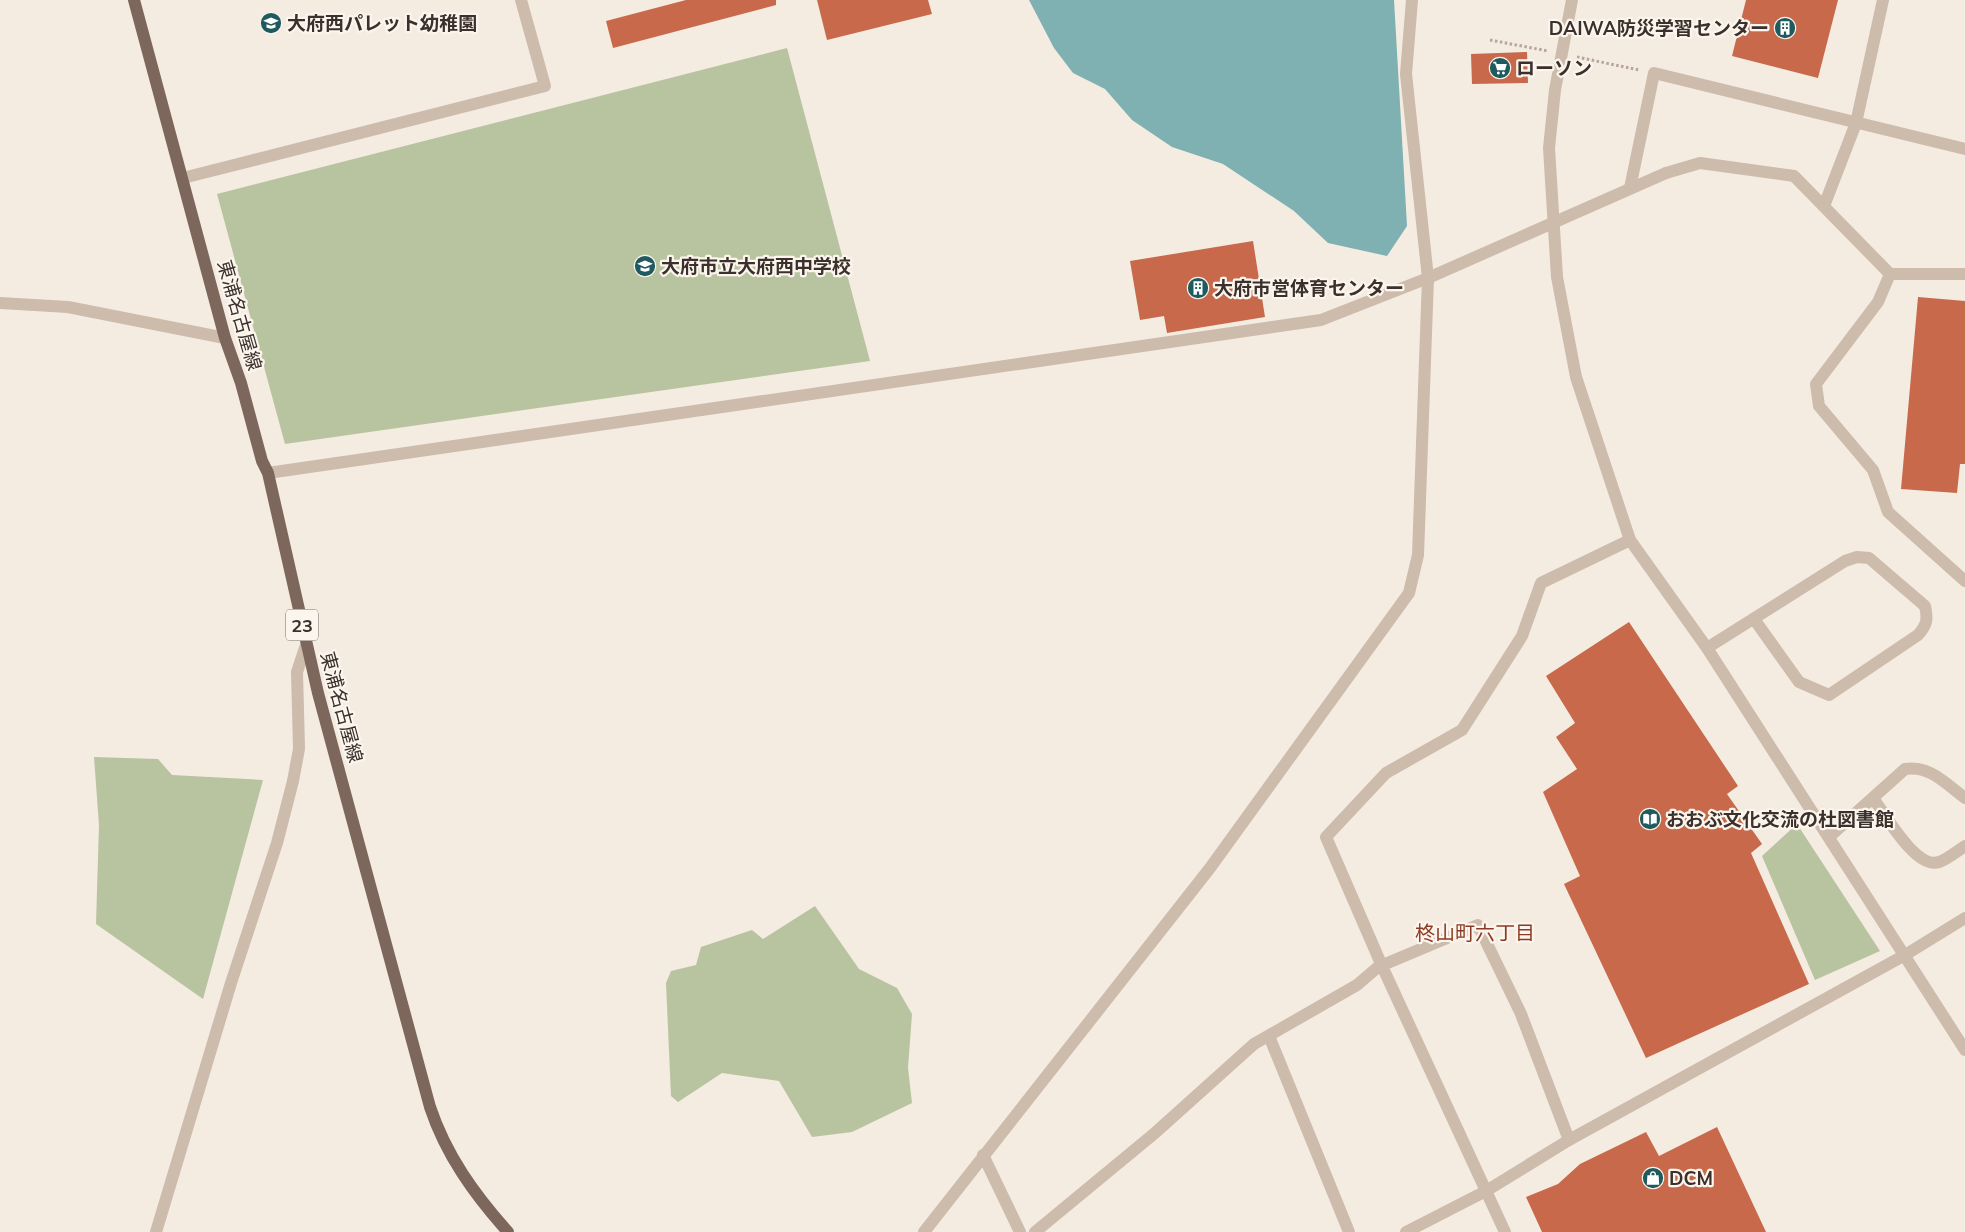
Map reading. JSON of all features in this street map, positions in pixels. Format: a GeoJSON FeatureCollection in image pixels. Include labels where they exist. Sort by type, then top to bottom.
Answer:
{"type":"FeatureCollection","features":[{"type":"Feature","properties":{"kind":"main road","name":"東浦名古屋線"},"geometry":{"type":"LineString","coordinates":[[134,0],[225,338],[241,383],[262,460],[268,473],[306,645],[438,1133],[454,1163],[485,1206],[508,1232]]}},
{"type":"Feature","properties":{"kind":"street"},"geometry":{"type":"LineString","coordinates":[[183,178],[545,86],[521,0]]}},
{"type":"Feature","properties":{"kind":"street"},"geometry":{"type":"LineString","coordinates":[[924,1232],[1210,868],[1409,593],[1418,555],[1428,278],[1406,74],[1412,0]]}},
{"type":"Feature","properties":{"kind":"street"},"geometry":{"type":"LineString","coordinates":[[1572,0],[1555,90],[1549,148],[1552,225],[1557,277],[1576,377],[1630,540],[1707,648],[1965,1050]]}},
{"type":"Feature","properties":{"kind":"street"},"geometry":{"type":"LineString","coordinates":[[1824,206],[1856,123],[1883,0]]}},
{"type":"Feature","properties":{"kind":"street"},"geometry":{"type":"LineString","coordinates":[[1630,188],[1654,73],[1965,149]]}},
{"type":"Feature","properties":{"kind":"street"},"geometry":{"type":"LineString","coordinates":[[268,473],[1321,320],[1428,278],[1552,225],[1666,173],[1700,164],[1794,176],[1890,274],[1965,274]]}},
{"type":"Feature","properties":{"kind":"street"},"geometry":{"type":"LineString","coordinates":[[1890,274],[1878,302],[1816,384],[1818,406],[1874,470],[1888,512],[1965,580]]}},
{"type":"Feature","properties":{"kind":"street"},"geometry":{"type":"LineString","coordinates":[[0,302],[68,307],[225,338]]}},
{"type":"Feature","properties":{"kind":"street"},"geometry":{"type":"LineString","coordinates":[[1505,1232],[1382,966],[1326,837],[1386,773],[1462,730],[1522,636],[1541,584],[1630,540]]}},
{"type":"Feature","properties":{"kind":"street"},"geometry":{"type":"LineString","coordinates":[[1707,648],[1845,562],[1857,557],[1869,558],[1925,606],[1928,617],[1926,626],[1918,635],[1829,695],[1799,682],[1754,619]]}},
{"type":"Feature","properties":{"kind":"street"},"geometry":{"type":"LineString","coordinates":[[156,1232],[230,983],[274,851],[293,781],[299,749],[297,672],[306,645]]}},
{"type":"Feature","properties":{"kind":"street"},"geometry":{"type":"LineString","coordinates":[[1829,837],[1905,769],[1916,767],[1929,770],[1965,798]]}},
{"type":"Feature","properties":{"kind":"street"},"geometry":{"type":"LineString","coordinates":[[1873,798],[1914,855],[1928,863],[1939,862],[1965,846]]}},
{"type":"Feature","properties":{"kind":"street"},"geometry":{"type":"LineString","coordinates":[[1406,1232],[1486,1191],[1569,1140],[1905,955],[1965,918]]}},
{"type":"Feature","properties":{"kind":"street"},"geometry":{"type":"LineString","coordinates":[[1035,1232],[1156,1132],[1254,1044],[1357,985],[1382,966],[1478,925],[1521,1014],[1569,1140]]}},
{"type":"Feature","properties":{"kind":"street"},"geometry":{"type":"LineString","coordinates":[[1268,1036],[1349,1232]]}},
{"type":"Feature","properties":{"kind":"street"},"geometry":{"type":"LineString","coordinates":[[984,1155],[1020,1232]]}},
{"type":"Feature","properties":{"kind":"green space","name":"大府市立大府西中学校"},"geometry":{"type":"Polygon","coordinates":[[[787,48],[870,361],[285,444],[217,194],[787,48]]]}},
{"type":"Feature","properties":{"kind":"green space"},"geometry":{"type":"Polygon","coordinates":[[[94,757],[158,759],[172,775],[263,780],[203,999],[96,924],[99,825],[94,757]]]}},
{"type":"Feature","properties":{"kind":"green space"},"geometry":{"type":"Polygon","coordinates":[[[1797,824],[1880,951],[1815,980],[1762,856],[1797,824]]]}},
{"type":"Feature","properties":{"kind":"green space"},"geometry":{"type":"Polygon","coordinates":[[[815,906],[859,969],[897,988],[912,1014],[908,1068],[912,1103],[852,1132],[812,1137],[779,1081],[722,1073],[678,1102],[671,1096],[666,983],[671,971],[696,965],[701,947],[752,930],[763,939],[815,906]]]}},
{"type":"Feature","properties":{"kind":"water"},"geometry":{"type":"Polygon","coordinates":[[[1029,0],[1394,0],[1407,226],[1387,256],[1328,243],[1294,211],[1223,164],[1172,147],[1132,120],[1105,89],[1073,73],[1054,48],[1029,0]]]}},
{"type":"Feature","properties":{"kind":"building"},"geometry":{"type":"Polygon","coordinates":[[[686,0],[776,0],[776,5],[613,48],[606,21],[686,0]]]}},
{"type":"Feature","properties":{"kind":"building"},"geometry":{"type":"Polygon","coordinates":[[[817,0],[928,0],[932,14],[827,40],[817,0]]]}},
{"type":"Feature","properties":{"kind":"building","name":"DAIWA防災学習センター"},"geometry":{"type":"Polygon","coordinates":[[[1746,0],[1838,0],[1818,78],[1732,56],[1746,0]]]}},
{"type":"Feature","properties":{"kind":"building","name":"ローソン"},"geometry":{"type":"Polygon","coordinates":[[[1527,52],[1528,83],[1472,84],[1471,54],[1527,52]]]}},
{"type":"Feature","properties":{"kind":"building","name":"大府市営体育センター"},"geometry":{"type":"Polygon","coordinates":[[[1253,241],[1265,317],[1167,333],[1164,316],[1140,320],[1130,261],[1253,241]]]}},
{"type":"Feature","properties":{"kind":"building"},"geometry":{"type":"Polygon","coordinates":[[[1918,297],[1965,301],[1965,464],[1960,464],[1957,493],[1901,489],[1918,297]]]}},
{"type":"Feature","properties":{"kind":"building","name":"おおぶ文化交流の杜図書館"},"geometry":{"type":"Polygon","coordinates":[[[1629,622],[1738,786],[1727,794],[1762,844],[1751,853],[1809,984],[1646,1058],[1564,884],[1580,876],[1543,792],[1577,769],[1556,737],[1575,723],[1546,676],[1629,622]]]}},
{"type":"Feature","properties":{"kind":"building","name":"DCM"},"geometry":{"type":"Polygon","coordinates":[[[1717,1127],[1766,1232],[1542,1232],[1526,1197],[1558,1184],[1580,1164],[1646,1132],[1659,1156],[1717,1127]]]}},
{"type":"Feature","properties":{"kind":"place","name":"大府西パレット幼稚園"},"geometry":{"type":"Point","coordinates":[271,23]}},
{"type":"Feature","properties":{"kind":"place","name":"DAIWA防災学習センター"},"geometry":{"type":"Point","coordinates":[1785,28]}},
{"type":"Feature","properties":{"kind":"place","name":"ローソン"},"geometry":{"type":"Point","coordinates":[1500,68]}},
{"type":"Feature","properties":{"kind":"place","name":"大府市立大府西中学校"},"geometry":{"type":"Point","coordinates":[645,266]}},
{"type":"Feature","properties":{"kind":"place","name":"大府市営体育センター"},"geometry":{"type":"Point","coordinates":[1198,288]}},
{"type":"Feature","properties":{"kind":"place","name":"おおぶ文化交流の杜図書館"},"geometry":{"type":"Point","coordinates":[1650,819]}},
{"type":"Feature","properties":{"kind":"place","name":"DCM"},"geometry":{"type":"Point","coordinates":[1653,1178]}},
{"type":"Feature","properties":{"kind":"district","name":"柊山町六丁目"},"geometry":{"type":"Point","coordinates":[1475,932]}}]}
